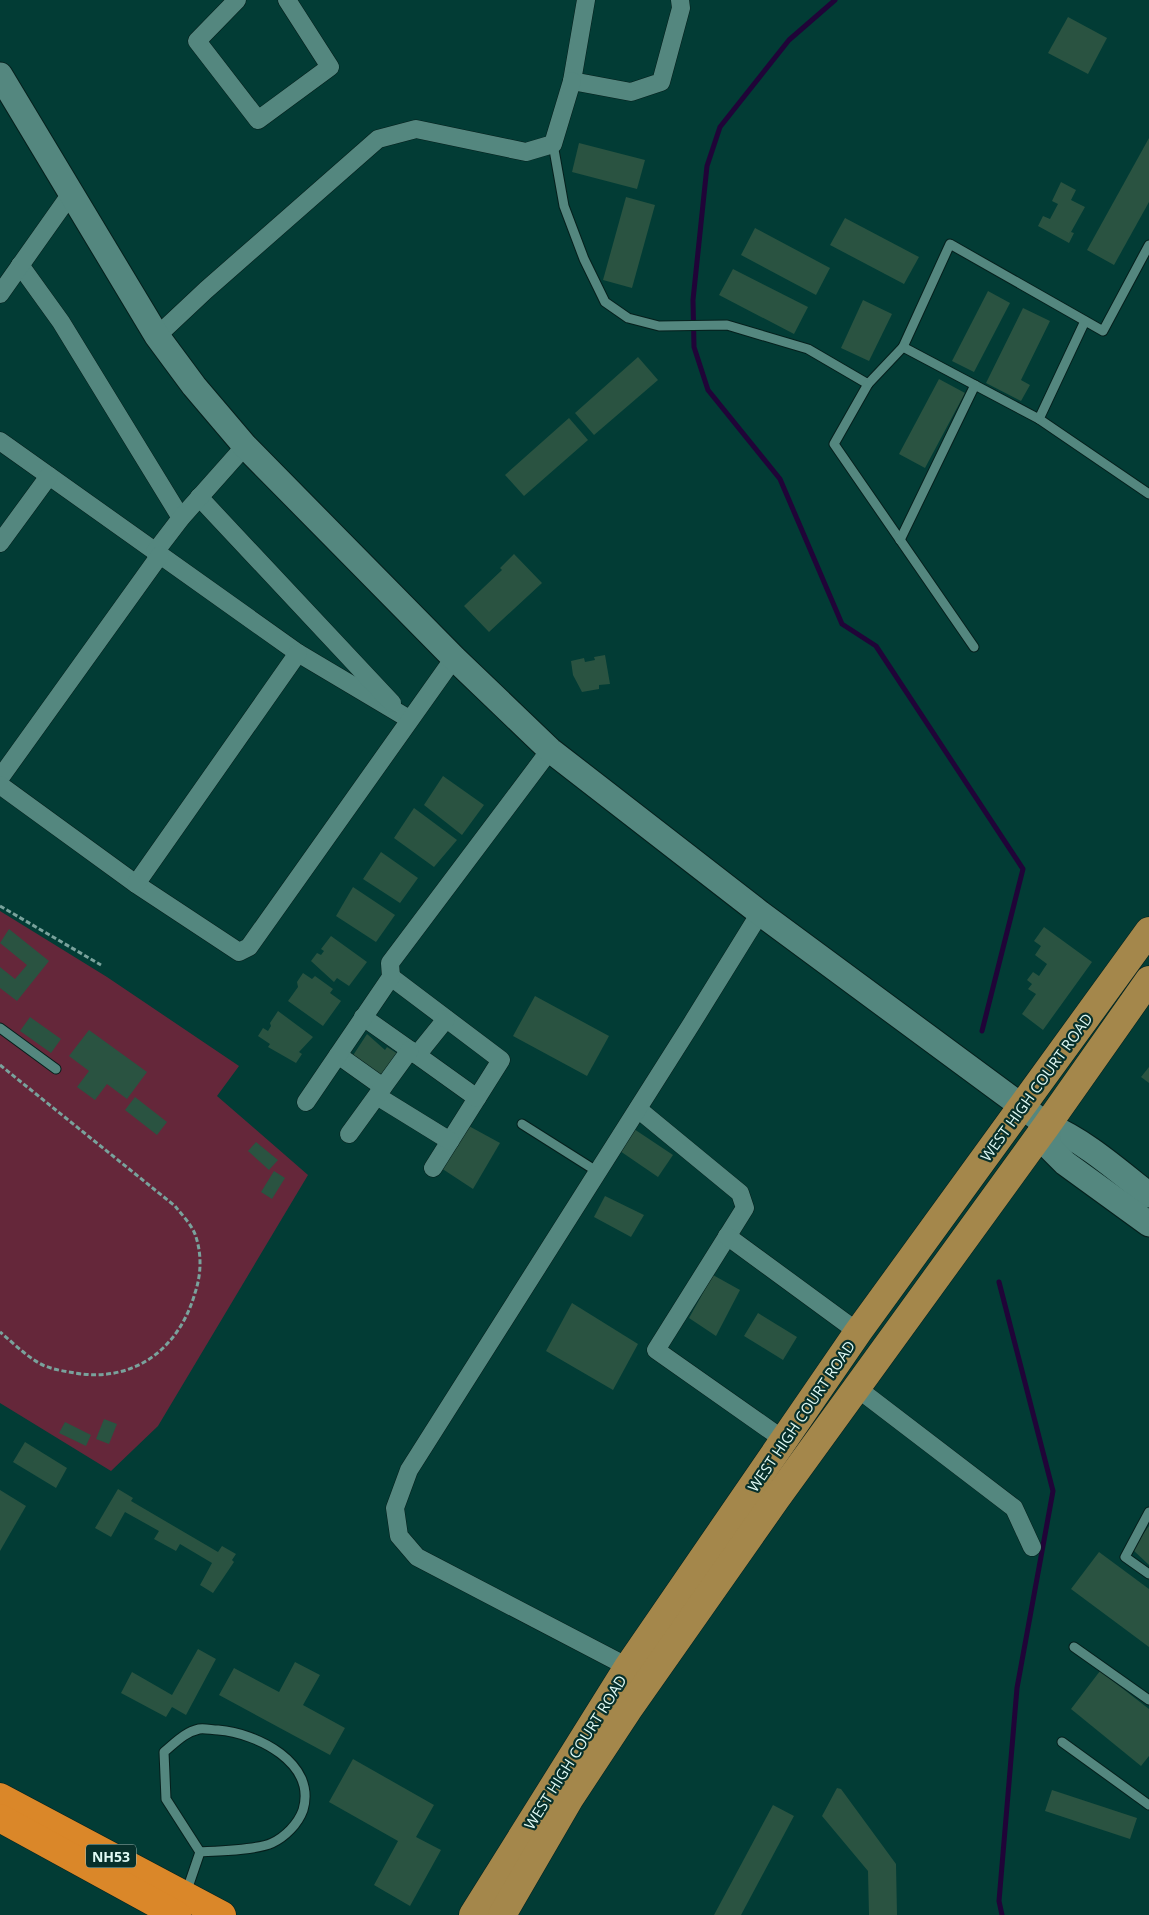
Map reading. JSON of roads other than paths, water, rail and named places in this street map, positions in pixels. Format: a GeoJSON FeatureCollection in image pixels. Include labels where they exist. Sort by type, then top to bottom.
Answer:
{"type":"FeatureCollection","features":[{"type":"Feature","properties":{"kind":"highway","name":"NH53"},"geometry":{"type":"LineString","coordinates":[[0,1797],[185,1908],[222,1915]]}},
{"type":"Feature","properties":{"kind":"highway"},"geometry":{"type":"LineString","coordinates":[[0,1809],[185,1908]]}},
{"type":"Feature","properties":{"kind":"highway"},"geometry":{"type":"LineString","coordinates":[[0,1818],[185,1908]]}},
{"type":"Feature","properties":{"kind":"highway","name":"NH53"},"geometry":{"type":"LineString","coordinates":[[0,1825],[164,1915]]}},
{"type":"Feature","properties":{"kind":"main road"},"geometry":{"type":"LineString","coordinates":[[0,75],[70,195],[157,336],[194,386],[245,446],[454,658],[550,750],[760,913],[1048,1125],[1068,1134],[1149,1195]]}},
{"type":"Feature","properties":{"kind":"main road","name":"WEST HIGH COURT ROAD"},"geometry":{"type":"LineString","coordinates":[[473,1915],[628,1667],[858,1332],[1149,931]]}},
{"type":"Feature","properties":{"kind":"main road","name":"WEST HIGH COURT ROAD"},"geometry":{"type":"LineString","coordinates":[[502,1915],[570,1798],[623,1718],[776,1499],[1048,1125],[1149,980]]}},
{"type":"Feature","properties":{"kind":"main road"},"geometry":{"type":"LineString","coordinates":[[1048,1125],[1049,1147],[1065,1162],[1149,1224]]}},
{"type":"Feature","properties":{"kind":"street"},"geometry":{"type":"LineString","coordinates":[[237,0],[197,41],[258,120],[330,67],[288,0]]}},
{"type":"Feature","properties":{"kind":"street"},"geometry":{"type":"LineString","coordinates":[[157,336],[206,290],[378,139],[416,129],[526,152],[553,144],[572,81],[586,0]]}},
{"type":"Feature","properties":{"kind":"street"},"geometry":{"type":"LineString","coordinates":[[572,81],[631,92],[661,82],[682,8],[680,0]]}},
{"type":"Feature","properties":{"kind":"street"},"geometry":{"type":"LineString","coordinates":[[0,294],[11,270],[70,195]]}},
{"type":"Feature","properties":{"kind":"street"},"geometry":{"type":"LineString","coordinates":[[11,270],[61,322],[181,518]]}},
{"type":"Feature","properties":{"kind":"street"},"geometry":{"type":"LineString","coordinates":[[0,441],[298,653],[405,716]]}},
{"type":"Feature","properties":{"kind":"street"},"geometry":{"type":"LineString","coordinates":[[0,778],[181,518],[245,446]]}},
{"type":"Feature","properties":{"kind":"street"},"geometry":{"type":"LineString","coordinates":[[0,543],[49,476]]}},
{"type":"Feature","properties":{"kind":"street"},"geometry":{"type":"LineString","coordinates":[[199,497],[405,716]]}},
{"type":"Feature","properties":{"kind":"street"},"geometry":{"type":"LineString","coordinates":[[136,884],[298,653]]}},
{"type":"Feature","properties":{"kind":"street"},"geometry":{"type":"LineString","coordinates":[[0,785],[136,884],[239,952],[249,947],[405,716],[454,658]]}},
{"type":"Feature","properties":{"kind":"street"},"geometry":{"type":"LineString","coordinates":[[306,1102],[391,976],[390,963],[550,750]]}},
{"type":"Feature","properties":{"kind":"street"},"geometry":{"type":"LineString","coordinates":[[628,1667],[416,1557],[400,1536],[395,1508],[408,1470],[638,1109],[760,913]]}},
{"type":"Feature","properties":{"kind":"street"},"geometry":{"type":"LineString","coordinates":[[391,976],[500,1060],[434,1168]]}},
{"type":"Feature","properties":{"kind":"street"},"geometry":{"type":"LineString","coordinates":[[363,1017],[477,1098]]}},
{"type":"Feature","properties":{"kind":"street"},"geometry":{"type":"LineString","coordinates":[[350,1134],[380,1092],[414,1052],[446,1019]]}},
{"type":"Feature","properties":{"kind":"street"},"geometry":{"type":"LineString","coordinates":[[338,1055],[380,1092],[450,1141]]}},
{"type":"Feature","properties":{"kind":"street"},"geometry":{"type":"LineString","coordinates":[[638,1109],[740,1193],[745,1208],[656,1350],[784,1440]]}},
{"type":"Feature","properties":{"kind":"street"},"geometry":{"type":"LineString","coordinates":[[727,1236],[858,1332]]}},
{"type":"Feature","properties":{"kind":"street"},"geometry":{"type":"LineString","coordinates":[[857,1388],[1014,1508],[1032,1547]]}},
{"type":"Feature","properties":{"kind":"lane"},"geometry":{"type":"LineString","coordinates":[[553,144],[564,206],[584,259],[605,302],[628,318],[659,326],[727,325],[808,349],[868,384]]}},
{"type":"Feature","properties":{"kind":"lane"},"geometry":{"type":"LineString","coordinates":[[974,647],[834,444],[868,384],[902,347],[950,244],[1104,332],[1149,245]]}},
{"type":"Feature","properties":{"kind":"lane"},"geometry":{"type":"LineString","coordinates":[[1039,419],[1085,321]]}},
{"type":"Feature","properties":{"kind":"lane"},"geometry":{"type":"LineString","coordinates":[[902,347],[1039,419],[1149,494]]}},
{"type":"Feature","properties":{"kind":"lane"},"geometry":{"type":"LineString","coordinates":[[900,540],[974,385]]}},
{"type":"Feature","properties":{"kind":"lane"},"geometry":{"type":"LineString","coordinates":[[0,1028],[56,1069]]}},
{"type":"Feature","properties":{"kind":"lane"},"geometry":{"type":"LineString","coordinates":[[522,1124],[598,1172]]}},
{"type":"Feature","properties":{"kind":"lane"},"geometry":{"type":"LineString","coordinates":[[1149,1512],[1125,1557],[1149,1574]]}},
{"type":"Feature","properties":{"kind":"lane"},"geometry":{"type":"LineString","coordinates":[[1074,1647],[1149,1700]]}},
{"type":"Feature","properties":{"kind":"lane"},"geometry":{"type":"LineString","coordinates":[[185,1908],[200,1852],[166,1799],[164,1752],[180,1738],[200,1729],[235,1731],[262,1742],[288,1760],[304,1781],[305,1802],[300,1818],[288,1832],[271,1844],[200,1852]]}},
{"type":"Feature","properties":{"kind":"lane"},"geometry":{"type":"LineString","coordinates":[[1062,1742],[1149,1805]]}},
{"type":"Feature","properties":{"kind":"waterway"},"geometry":{"type":"LineString","coordinates":[[835,0],[789,40],[720,127],[707,166],[693,300],[694,347],[708,390],[780,479],[842,624],[876,646],[1023,869],[982,1031]]}},
{"type":"Feature","properties":{"kind":"waterway"},"geometry":{"type":"LineString","coordinates":[[999,1282],[1053,1491],[1017,1688],[999,1901],[1002,1915]]}}]}
